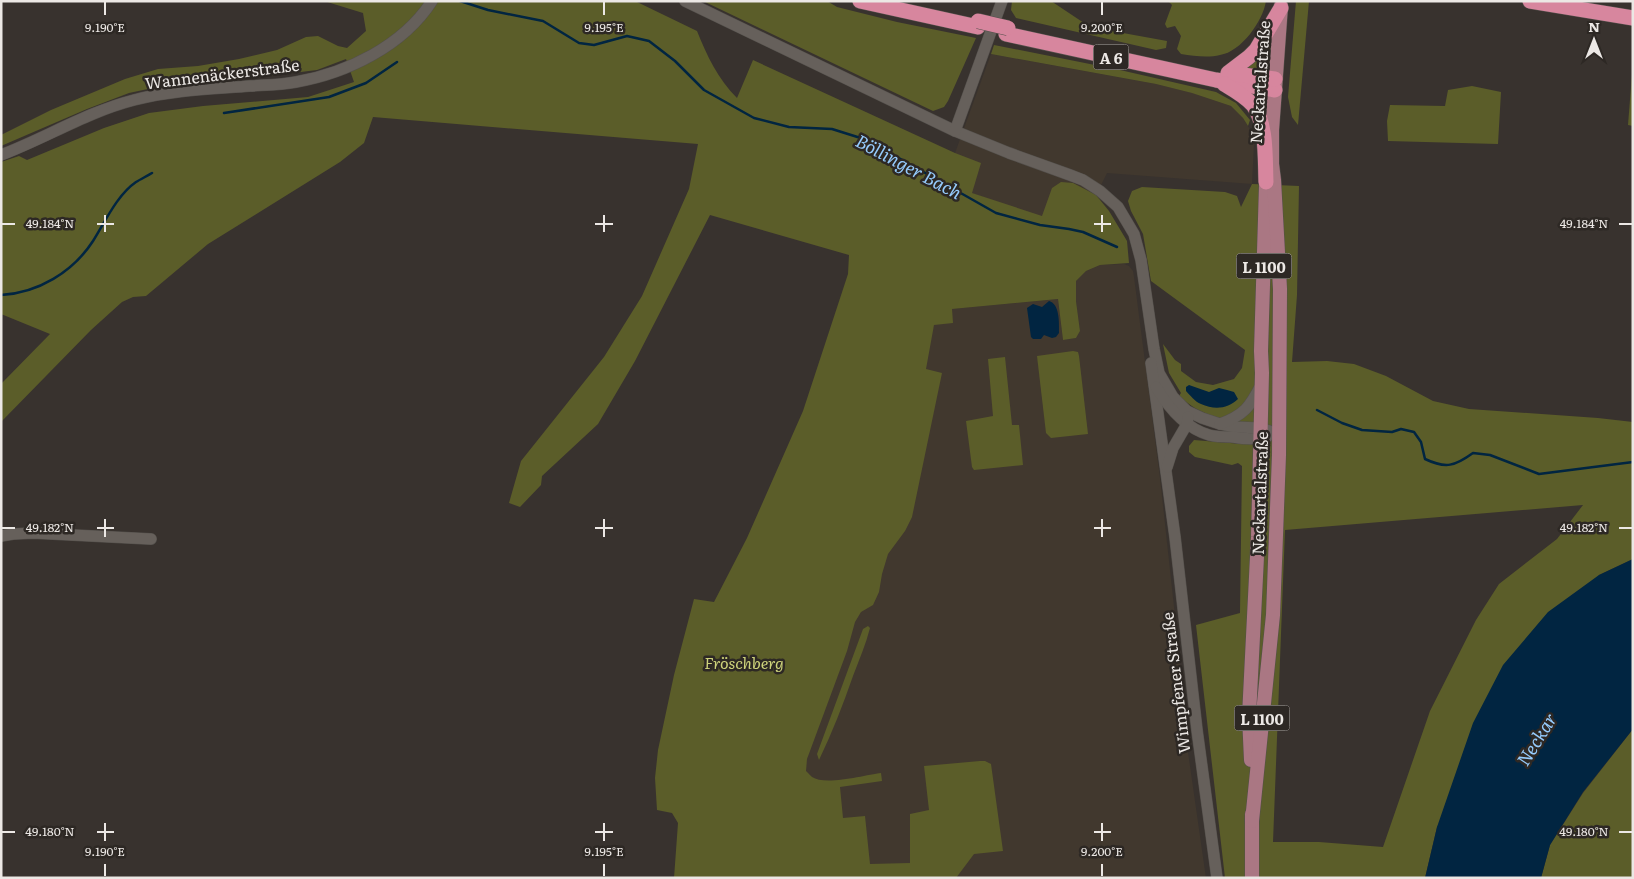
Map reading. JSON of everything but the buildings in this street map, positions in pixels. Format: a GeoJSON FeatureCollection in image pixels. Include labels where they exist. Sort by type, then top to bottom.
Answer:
{"type":"FeatureCollection","features":[{"type":"Feature","properties":{"kind":"highway"},"geometry":{"type":"LineString","coordinates":[[860,1],[978,24]]}},
{"type":"Feature","properties":{"kind":"highway"},"geometry":{"type":"LineString","coordinates":[[886,1],[1007,31],[1172,64],[1222,76],[1275,84]]}},
{"type":"Feature","properties":{"kind":"highway"},"geometry":{"type":"LineString","coordinates":[[1530,1],[1633,18]]}},
{"type":"Feature","properties":{"kind":"highway"},"geometry":{"type":"LineString","coordinates":[[1222,76],[1256,50],[1282,5]]}},
{"type":"Feature","properties":{"kind":"highway"},"geometry":{"type":"LineString","coordinates":[[1222,76],[1250,102],[1257,112],[1262,128],[1266,182]]}},
{"type":"Feature","properties":{"kind":"main road","name":"Neckartalstraße"},"geometry":{"type":"LineString","coordinates":[[1252,821],[1273,615],[1279,434],[1280,289],[1272,164],[1275,84],[1282,5]]}},
{"type":"Feature","properties":{"kind":"main road","name":"Neckartalstraße"},"geometry":{"type":"LineString","coordinates":[[1252,878],[1249,716],[1258,537],[1266,182],[1272,164]]}},
{"type":"Feature","properties":{"kind":"street","name":"Wannenäckerstraße"},"geometry":{"type":"LineString","coordinates":[[1,154],[94,113],[134,100],[175,91],[294,83],[338,70],[380,51],[397,39],[424,14],[432,1]]}},
{"type":"Feature","properties":{"kind":"street","name":"Wimpfener Straße"},"geometry":{"type":"LineString","coordinates":[[685,1],[955,131],[1083,180],[1100,190],[1111,200],[1124,216],[1134,234],[1141,260],[1159,373],[1173,397],[1187,411],[1187,424],[1169,457],[1167,484]]}},
{"type":"Feature","properties":{"kind":"street"},"geometry":{"type":"LineString","coordinates":[[955,131],[1002,1]]}},
{"type":"Feature","properties":{"kind":"street","name":"Wimpfener Straße"},"geometry":{"type":"LineString","coordinates":[[1141,260],[1154,383],[1216,878]]}},
{"type":"Feature","properties":{"kind":"street"},"geometry":{"type":"LineString","coordinates":[[1220,424],[1245,411],[1253,402],[1262,378]]}},
{"type":"Feature","properties":{"kind":"street","name":"Wimpfener Straße"},"geometry":{"type":"LineString","coordinates":[[1154,383],[1166,404],[1187,424],[1209,434],[1241,439],[1260,433],[1279,434]]}},
{"type":"Feature","properties":{"kind":"street"},"geometry":{"type":"LineString","coordinates":[[1187,411],[1220,424],[1260,433]]}},
{"type":"Feature","properties":{"kind":"street"},"geometry":{"type":"LineString","coordinates":[[1,536],[33,533],[151,539]]}},
{"type":"Feature","properties":{"kind":"shaded area"},"geometry":{"type":"Polygon","coordinates":[[[991,54],[1156,84],[1193,93],[1231,106],[1243,118],[1251,131],[1254,144],[1252,184],[1107,173],[1096,195],[1042,217],[971,193],[955,153],[991,54]]]}},
{"type":"Feature","properties":{"kind":"shaded area"},"geometry":{"type":"Polygon","coordinates":[[[1124,264],[1133,271],[1134,277],[1160,478],[1186,717],[1187,745],[1206,878],[772,878],[934,325],[951,309],[1058,299],[1063,340],[1076,338],[1080,331],[1076,301],[1076,281],[1086,271],[1100,265],[1124,264]]]}},
{"type":"Feature","properties":{"kind":"green space","name":"Fröschberg"},"geometry":{"type":"Polygon","coordinates":[[[324,1],[635,1],[697,31],[714,67],[724,83],[737,98],[753,60],[955,153],[981,163],[972,193],[1042,216],[1052,188],[1061,182],[1073,183],[1096,195],[1109,211],[1127,241],[1129,263],[1100,265],[1086,271],[1076,281],[1076,301],[1080,331],[1076,338],[1063,340],[1058,299],[952,309],[953,323],[934,325],[926,369],[942,373],[912,517],[905,531],[888,554],[879,592],[873,605],[861,612],[855,622],[847,651],[807,759],[806,771],[812,777],[818,779],[856,778],[881,773],[882,781],[840,787],[843,818],[865,816],[870,864],[910,863],[910,814],[929,810],[924,766],[985,761],[991,764],[1003,851],[974,854],[956,878],[674,878],[678,823],[672,813],[657,810],[655,778],[658,750],[674,675],[694,599],[714,602],[747,538],[803,411],[848,274],[849,255],[710,215],[635,361],[598,424],[542,476],[541,485],[520,507],[509,503],[521,461],[604,357],[642,296],[689,189],[698,144],[373,117],[364,143],[340,162],[208,244],[146,296],[133,297],[122,302],[91,330],[1,422],[1,384],[50,334],[1,314],[1,162],[19,156],[27,160],[104,128],[149,113],[203,106],[308,97],[354,82],[346,59],[317,70],[260,77],[176,83],[129,93],[1,146],[1,135],[51,110],[125,79],[158,69],[198,66],[239,59],[277,50],[306,37],[318,36],[338,46],[347,48],[366,31],[363,13],[324,1]]]}},
{"type":"Feature","properties":{"kind":"green space"},"geometry":{"type":"Polygon","coordinates":[[[703,1],[827,1],[837,7],[897,22],[976,38],[948,101],[944,107],[933,111],[703,1]]]}},
{"type":"Feature","properties":{"kind":"green space"},"geometry":{"type":"Polygon","coordinates":[[[1012,1],[1051,1],[1090,27],[1167,41],[1166,48],[1156,50],[1016,18],[1011,10],[1012,1]]]}},
{"type":"Feature","properties":{"kind":"green space"},"geometry":{"type":"Polygon","coordinates":[[[1168,1],[1266,1],[1256,26],[1243,42],[1228,53],[1206,57],[1181,54],[1177,49],[1181,36],[1175,26],[1167,28],[1165,24],[1172,5],[1168,1]]]}},
{"type":"Feature","properties":{"kind":"green space"},"geometry":{"type":"Polygon","coordinates":[[[1296,1],[1309,1],[1298,125],[1292,117],[1288,97],[1296,1]]]}},
{"type":"Feature","properties":{"kind":"green space"},"geometry":{"type":"Polygon","coordinates":[[[1270,42],[1268,71],[1246,69],[1270,42]]]}},
{"type":"Feature","properties":{"kind":"green space"},"geometry":{"type":"Polygon","coordinates":[[[994,45],[1120,70],[1216,92],[1236,103],[1250,120],[1248,126],[1231,106],[1192,93],[1156,84],[991,54],[994,45]]]}},
{"type":"Feature","properties":{"kind":"green space"},"geometry":{"type":"Polygon","coordinates":[[[1633,62],[1633,126],[1628,125],[1633,62]]]}},
{"type":"Feature","properties":{"kind":"green space"},"geometry":{"type":"Polygon","coordinates":[[[1472,86],[1501,92],[1498,144],[1388,141],[1387,121],[1390,105],[1445,106],[1448,90],[1472,86]]]}},
{"type":"Feature","properties":{"kind":"green space"},"geometry":{"type":"Polygon","coordinates":[[[1252,184],[1299,186],[1297,295],[1292,362],[1327,361],[1354,364],[1386,376],[1433,401],[1469,409],[1633,422],[1633,559],[1599,575],[1437,827],[1425,878],[1225,878],[1196,625],[1240,613],[1242,466],[1238,463],[1232,465],[1195,457],[1189,452],[1189,446],[1194,440],[1242,444],[1242,424],[1201,411],[1179,396],[1181,393],[1169,373],[1163,344],[1175,360],[1181,364],[1181,371],[1196,382],[1213,385],[1234,379],[1242,368],[1245,350],[1151,281],[1143,234],[1128,201],[1132,191],[1142,187],[1225,192],[1237,196],[1241,207],[1252,184]],[[1583,505],[1285,530],[1273,842],[1319,842],[1383,847],[1430,711],[1476,620],[1499,584],[1557,539],[1583,505]]]}},
{"type":"Feature","properties":{"kind":"green space"},"geometry":{"type":"Polygon","coordinates":[[[1078,352],[1079,356],[1088,434],[1051,438],[1046,433],[1037,356],[1078,352]]]}},
{"type":"Feature","properties":{"kind":"green space"},"geometry":{"type":"Polygon","coordinates":[[[1005,357],[1012,425],[1019,425],[1023,465],[974,470],[966,421],[993,416],[988,359],[1005,357]]]}},
{"type":"Feature","properties":{"kind":"green space"},"geometry":{"type":"Polygon","coordinates":[[[868,626],[870,628],[864,646],[837,719],[819,760],[817,754],[863,629],[868,626]]]}},
{"type":"Feature","properties":{"kind":"green space"},"geometry":{"type":"Polygon","coordinates":[[[1633,729],[1633,878],[1541,878],[1550,845],[1583,793],[1633,729]]]}},
{"type":"Feature","properties":{"kind":"water"},"geometry":{"type":"Polygon","coordinates":[[[1049,301],[1053,303],[1057,310],[1059,333],[1056,337],[1052,338],[1044,335],[1041,339],[1033,339],[1031,337],[1027,308],[1033,304],[1042,307],[1049,301]]]}},
{"type":"Feature","properties":{"kind":"water"},"geometry":{"type":"Polygon","coordinates":[[[1189,385],[1209,392],[1219,388],[1234,392],[1238,399],[1230,405],[1221,408],[1206,406],[1197,402],[1186,391],[1186,387],[1189,385]]]}},
{"type":"Feature","properties":{"kind":"water","name":"Neckar"},"geometry":{"type":"Polygon","coordinates":[[[1633,559],[1633,729],[1583,792],[1550,845],[1541,878],[1425,878],[1437,827],[1473,723],[1503,665],[1548,612],[1599,575],[1633,559]]]}},
{"type":"Feature","properties":{"kind":"waterway","name":"Böllinger Bach"},"geometry":{"type":"LineString","coordinates":[[460,1],[488,10],[543,21],[579,43],[594,45],[627,36],[649,41],[675,61],[704,90],[754,118],[789,127],[832,129],[867,140],[996,213],[1040,225],[1083,232],[1117,247]]}},
{"type":"Feature","properties":{"kind":"waterway"},"geometry":{"type":"LineString","coordinates":[[224,113],[329,97],[366,83],[397,62]]}},
{"type":"Feature","properties":{"kind":"waterway"},"geometry":{"type":"LineString","coordinates":[[1,295],[28,290],[53,279],[65,271],[85,252],[112,209],[129,187],[152,173]]}},
{"type":"Feature","properties":{"kind":"waterway","name":"Böllinger Bach"},"geometry":{"type":"LineString","coordinates":[[1317,410],[1342,423],[1362,430],[1392,432],[1401,429],[1414,432],[1421,442],[1425,459],[1445,465],[1461,461],[1473,453],[1490,455],[1539,474],[1633,462]]}}]}
